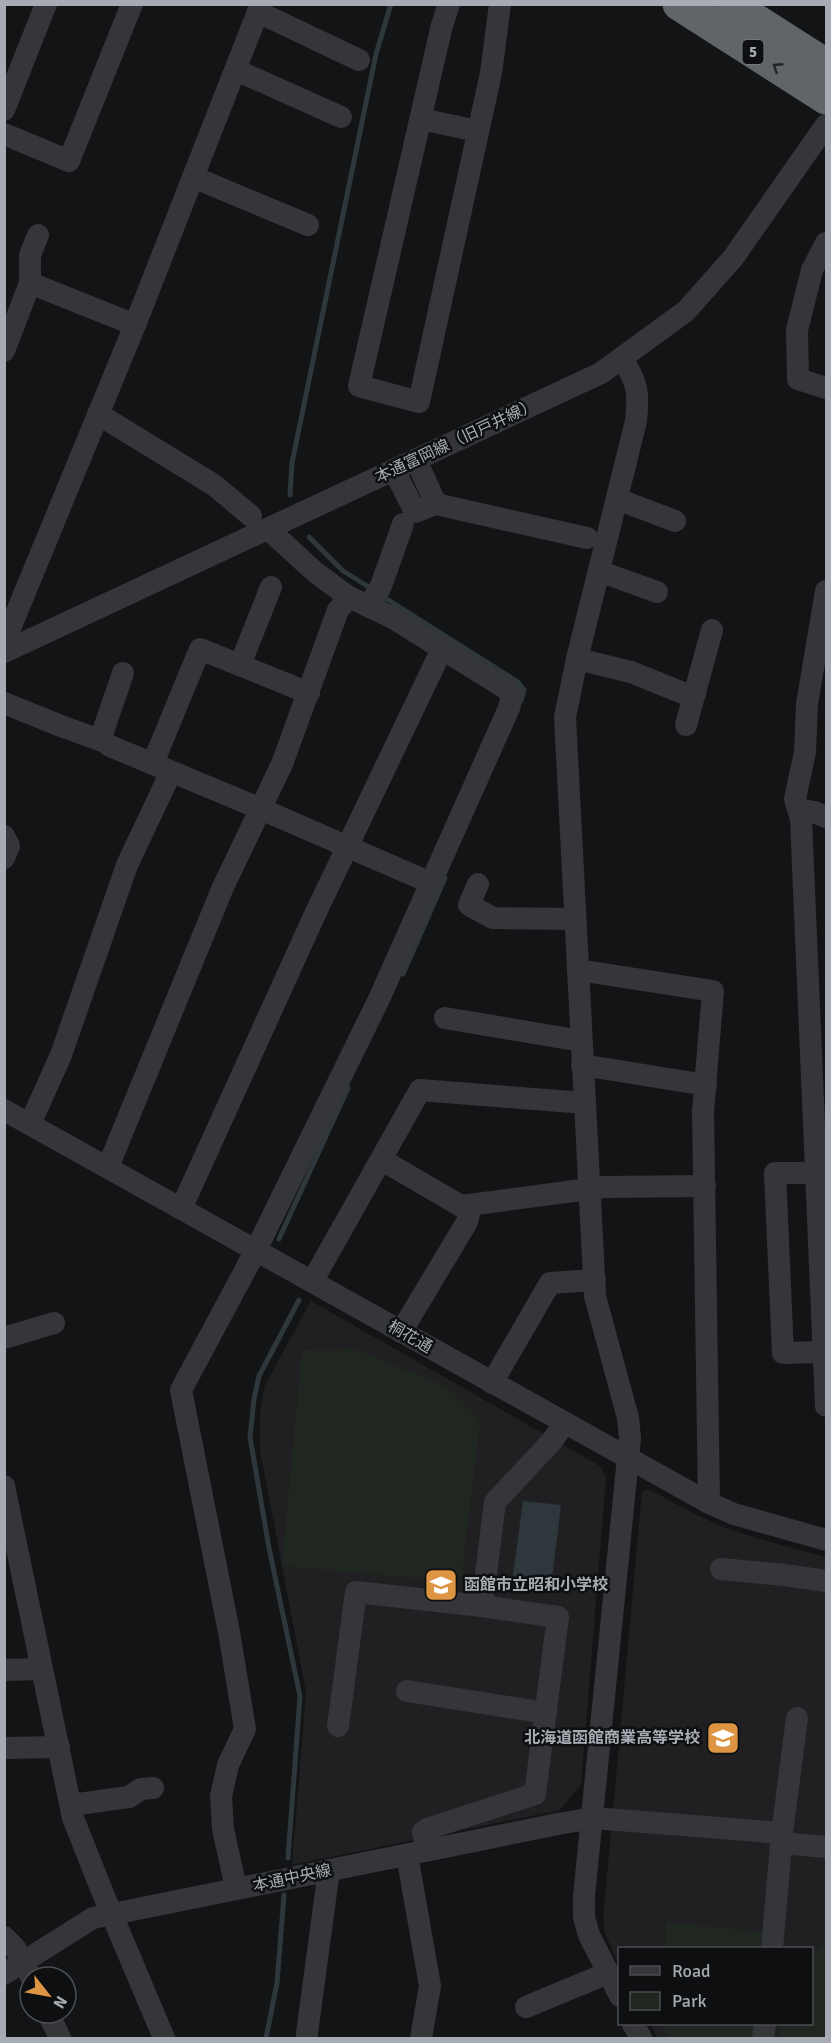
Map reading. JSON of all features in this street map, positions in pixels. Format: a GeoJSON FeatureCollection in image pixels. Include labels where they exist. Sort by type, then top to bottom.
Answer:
{"type":"FeatureCollection","features":[{"type":"Feature","properties":{"kind":"highway","name":"5"},"geometry":{"type":"LineString","coordinates":[[680,4],[826,98]]}},
{"type":"Feature","properties":{"kind":"highway","name":"5"},"geometry":{"type":"LineString","coordinates":[[730,4],[826,65]]}},
{"type":"Feature","properties":{"kind":"street"},"geometry":{"type":"LineString","coordinates":[[4,110],[45,4]]}},
{"type":"Feature","properties":{"kind":"street"},"geometry":{"type":"LineString","coordinates":[[4,134],[69,161],[132,4]]}},
{"type":"Feature","properties":{"kind":"street"},"geometry":{"type":"LineString","coordinates":[[449,4],[442,25],[359,386],[419,402],[491,73],[500,4]]}},
{"type":"Feature","properties":{"kind":"street"},"geometry":{"type":"LineString","coordinates":[[4,643],[12,608],[135,325],[260,8],[359,60]]}},
{"type":"Feature","properties":{"kind":"street"},"geometry":{"type":"LineString","coordinates":[[236,70],[341,117]]}},
{"type":"Feature","properties":{"kind":"street"},"geometry":{"type":"LineString","coordinates":[[421,119],[477,131]]}},
{"type":"Feature","properties":{"kind":"street","name":"本通富岡線（旧戸井線）"},"geometry":{"type":"LineString","coordinates":[[4,652],[260,523],[394,470],[601,373],[686,311],[733,258],[826,125]]}},
{"type":"Feature","properties":{"kind":"street"},"geometry":{"type":"LineString","coordinates":[[193,177],[308,225]]}},
{"type":"Feature","properties":{"kind":"street"},"geometry":{"type":"LineString","coordinates":[[4,351],[30,283],[30,255],[38,235]]}},
{"type":"Feature","properties":{"kind":"street"},"geometry":{"type":"LineString","coordinates":[[826,243],[812,270],[796,330],[798,379],[826,388]]}},
{"type":"Feature","properties":{"kind":"street"},"geometry":{"type":"LineString","coordinates":[[30,283],[135,325]]}},
{"type":"Feature","properties":{"kind":"street"},"geometry":{"type":"LineString","coordinates":[[618,1992],[589,1935],[584,1917],[584,1896],[630,1438],[628,1419],[595,1296],[565,717],[577,659],[636,421],[639,397],[632,374],[622,359]]}},
{"type":"Feature","properties":{"kind":"street"},"geometry":{"type":"LineString","coordinates":[[98,414],[214,485],[315,572],[368,598],[393,618],[508,690],[512,696],[509,708],[379,999],[256,1250],[181,1390],[229,1632],[245,1729],[228,1765],[221,1796],[223,1830],[234,1880]]}},
{"type":"Feature","properties":{"kind":"street"},"geometry":{"type":"LineString","coordinates":[[416,460],[436,504]]}},
{"type":"Feature","properties":{"kind":"street"},"geometry":{"type":"LineString","coordinates":[[394,470],[415,512],[436,504],[587,538]]}},
{"type":"Feature","properties":{"kind":"street"},"geometry":{"type":"LineString","coordinates":[[625,502],[675,521]]}},
{"type":"Feature","properties":{"kind":"street"},"geometry":{"type":"LineString","coordinates":[[108,1167],[223,886],[282,764],[338,610],[368,598],[403,524]]}},
{"type":"Feature","properties":{"kind":"street"},"geometry":{"type":"LineString","coordinates":[[607,574],[657,592]]}},
{"type":"Feature","properties":{"kind":"street"},"geometry":{"type":"LineString","coordinates":[[240,665],[271,587]]}},
{"type":"Feature","properties":{"kind":"street"},"geometry":{"type":"LineString","coordinates":[[826,591],[807,704],[805,752],[795,799],[801,819],[826,1406]]}},
{"type":"Feature","properties":{"kind":"street"},"geometry":{"type":"LineString","coordinates":[[687,725],[712,630]]}},
{"type":"Feature","properties":{"kind":"street"},"geometry":{"type":"LineString","coordinates":[[181,1209],[316,912],[442,647]]}},
{"type":"Feature","properties":{"kind":"street"},"geometry":{"type":"LineString","coordinates":[[30,1124],[61,1055],[162,768],[200,649],[309,693]]}},
{"type":"Feature","properties":{"kind":"street"},"geometry":{"type":"LineString","coordinates":[[577,659],[631,672],[683,693],[695,694]]}},
{"type":"Feature","properties":{"kind":"street"},"geometry":{"type":"LineString","coordinates":[[100,740],[123,673]]}},
{"type":"Feature","properties":{"kind":"street"},"geometry":{"type":"LineString","coordinates":[[4,703],[100,740],[431,883]]}},
{"type":"Feature","properties":{"kind":"street"},"geometry":{"type":"LineString","coordinates":[[798,809],[826,817]]}},
{"type":"Feature","properties":{"kind":"street"},"geometry":{"type":"LineString","coordinates":[[4,836],[9,846],[4,858]]}},
{"type":"Feature","properties":{"kind":"street"},"geometry":{"type":"LineString","coordinates":[[478,884],[469,905],[493,918],[575,919]]}},
{"type":"Feature","properties":{"kind":"street"},"geometry":{"type":"LineString","coordinates":[[578,970],[713,991],[704,1111],[709,1503]]}},
{"type":"Feature","properties":{"kind":"street"},"geometry":{"type":"LineString","coordinates":[[445,1018],[581,1041]]}},
{"type":"Feature","properties":{"kind":"street"},"geometry":{"type":"LineString","coordinates":[[582,1065],[706,1085]]}},
{"type":"Feature","properties":{"kind":"street"},"geometry":{"type":"LineString","coordinates":[[312,1281],[420,1090],[585,1103]]}},
{"type":"Feature","properties":{"kind":"street","name":"桐花通"},"geometry":{"type":"LineString","coordinates":[[4,1110],[709,1503],[734,1514],[826,1540]]}},
{"type":"Feature","properties":{"kind":"street"},"geometry":{"type":"LineString","coordinates":[[381,1160],[461,1206],[604,1187],[705,1186]]}},
{"type":"Feature","properties":{"kind":"street"},"geometry":{"type":"LineString","coordinates":[[817,1173],[775,1173],[783,1353],[824,1352]]}},
{"type":"Feature","properties":{"kind":"street"},"geometry":{"type":"LineString","coordinates":[[401,1332],[467,1222],[471,1205]]}},
{"type":"Feature","properties":{"kind":"street"},"geometry":{"type":"LineString","coordinates":[[492,1383],[550,1283],[595,1280]]}},
{"type":"Feature","properties":{"kind":"street"},"geometry":{"type":"LineString","coordinates":[[4,1338],[54,1323]]}},
{"type":"Feature","properties":{"kind":"street"},"geometry":{"type":"LineString","coordinates":[[482,1606],[495,1502],[551,1442],[565,1423]]}},
{"type":"Feature","properties":{"kind":"street"},"geometry":{"type":"LineString","coordinates":[[5,1492],[14,1579],[41,1669],[70,1805],[112,1914],[164,2038]]}},
{"type":"Feature","properties":{"kind":"street"},"geometry":{"type":"LineString","coordinates":[[721,1569],[826,1581]]}},
{"type":"Feature","properties":{"kind":"street"},"geometry":{"type":"LineString","coordinates":[[338,1726],[356,1592],[558,1617],[535,1794],[427,1829],[423,1832],[416,1848],[430,1986],[421,2038]]}},
{"type":"Feature","properties":{"kind":"street"},"geometry":{"type":"LineString","coordinates":[[4,1670],[41,1669]]}},
{"type":"Feature","properties":{"kind":"street"},"geometry":{"type":"LineString","coordinates":[[407,1691],[546,1713]]}},
{"type":"Feature","properties":{"kind":"street"},"geometry":{"type":"LineString","coordinates":[[772,1947],[782,1838],[797,1718]]}},
{"type":"Feature","properties":{"kind":"street"},"geometry":{"type":"LineString","coordinates":[[4,1748],[59,1746]]}},
{"type":"Feature","properties":{"kind":"street"},"geometry":{"type":"LineString","coordinates":[[70,1805],[129,1797],[141,1789],[153,1788]]}},
{"type":"Feature","properties":{"kind":"street","name":"本通中央線"},"geometry":{"type":"LineString","coordinates":[[28,1965],[93,1918],[329,1870],[416,1848],[593,1818],[782,1838],[826,1847]]}},
{"type":"Feature","properties":{"kind":"street"},"geometry":{"type":"LineString","coordinates":[[307,2038],[329,1870]]}},
{"type":"Feature","properties":{"kind":"street"},"geometry":{"type":"LineString","coordinates":[[4,1937],[15,1948],[19,1965]]}},
{"type":"Feature","properties":{"kind":"street"},"geometry":{"type":"LineString","coordinates":[[526,2007],[608,1973]]}},
{"type":"Feature","properties":{"kind":"shaded area","name":"函館市立昭和小学校"},"geometry":{"type":"Polygon","coordinates":[[[311,1301],[600,1466],[606,1478],[581,1784],[560,1810],[292,1865],[306,1692],[260,1450],[260,1414],[265,1385],[311,1301]]]}},
{"type":"Feature","properties":{"kind":"shaded area","name":"北海道函館商業高等学校"},"geometry":{"type":"Polygon","coordinates":[[[648,1489],[723,1527],[826,1557],[826,2038],[658,2038],[651,2025],[813,2025],[813,1947],[618,1947],[618,1963],[605,1934],[603,1919],[642,1492],[648,1489]]]}},
{"type":"Feature","properties":{"kind":"shaded area"},"geometry":{"type":"Polygon","coordinates":[[[523,1501],[561,1505],[551,1586],[512,1582],[523,1501]]]}},
{"type":"Feature","properties":{"kind":"green space"},"geometry":{"type":"Polygon","coordinates":[[[355,1349],[446,1386],[480,1420],[461,1582],[282,1566],[302,1350],[355,1349]]]}},
{"type":"Feature","properties":{"kind":"green space"},"geometry":{"type":"Polygon","coordinates":[[[666,1922],[763,1932],[761,1947],[665,1947],[666,1922]]]}},
{"type":"Feature","properties":{"kind":"green space"},"geometry":{"type":"Polygon","coordinates":[[[826,1941],[826,2038],[781,2038],[777,2025],[813,2025],[813,1954],[826,1941]]]}},
{"type":"Feature","properties":{"kind":"green space"},"geometry":{"type":"Polygon","coordinates":[[[662,2025],[755,2025],[753,2038],[672,2038],[662,2025]]]}},
{"type":"Feature","properties":{"kind":"waterway"},"geometry":{"type":"LineString","coordinates":[[290,495],[292,463],[376,54],[391,4]]}},
{"type":"Feature","properties":{"kind":"waterway"},"geometry":{"type":"LineString","coordinates":[[309,537],[343,571],[372,589]]}},
{"type":"Feature","properties":{"kind":"waterway"},"geometry":{"type":"LineString","coordinates":[[382,596],[518,682],[524,690],[521,701]]}},
{"type":"Feature","properties":{"kind":"waterway"},"geometry":{"type":"LineString","coordinates":[[403,974],[445,878]]}},
{"type":"Feature","properties":{"kind":"waterway"},"geometry":{"type":"LineString","coordinates":[[279,1239],[348,1088]]}},
{"type":"Feature","properties":{"kind":"waterway"},"geometry":{"type":"LineString","coordinates":[[288,1858],[300,1696],[269,1548],[250,1437],[259,1376],[299,1300]]}},
{"type":"Feature","properties":{"kind":"waterway"},"geometry":{"type":"LineString","coordinates":[[266,2038],[277,1983],[284,1895]]}},
{"type":"Feature","properties":{"kind":"place","name":"函館市立昭和小学校"},"geometry":{"type":"Point","coordinates":[441,1585]}},
{"type":"Feature","properties":{"kind":"place","name":"北海道函館商業高等学校"},"geometry":{"type":"Point","coordinates":[723,1738]}}]}
